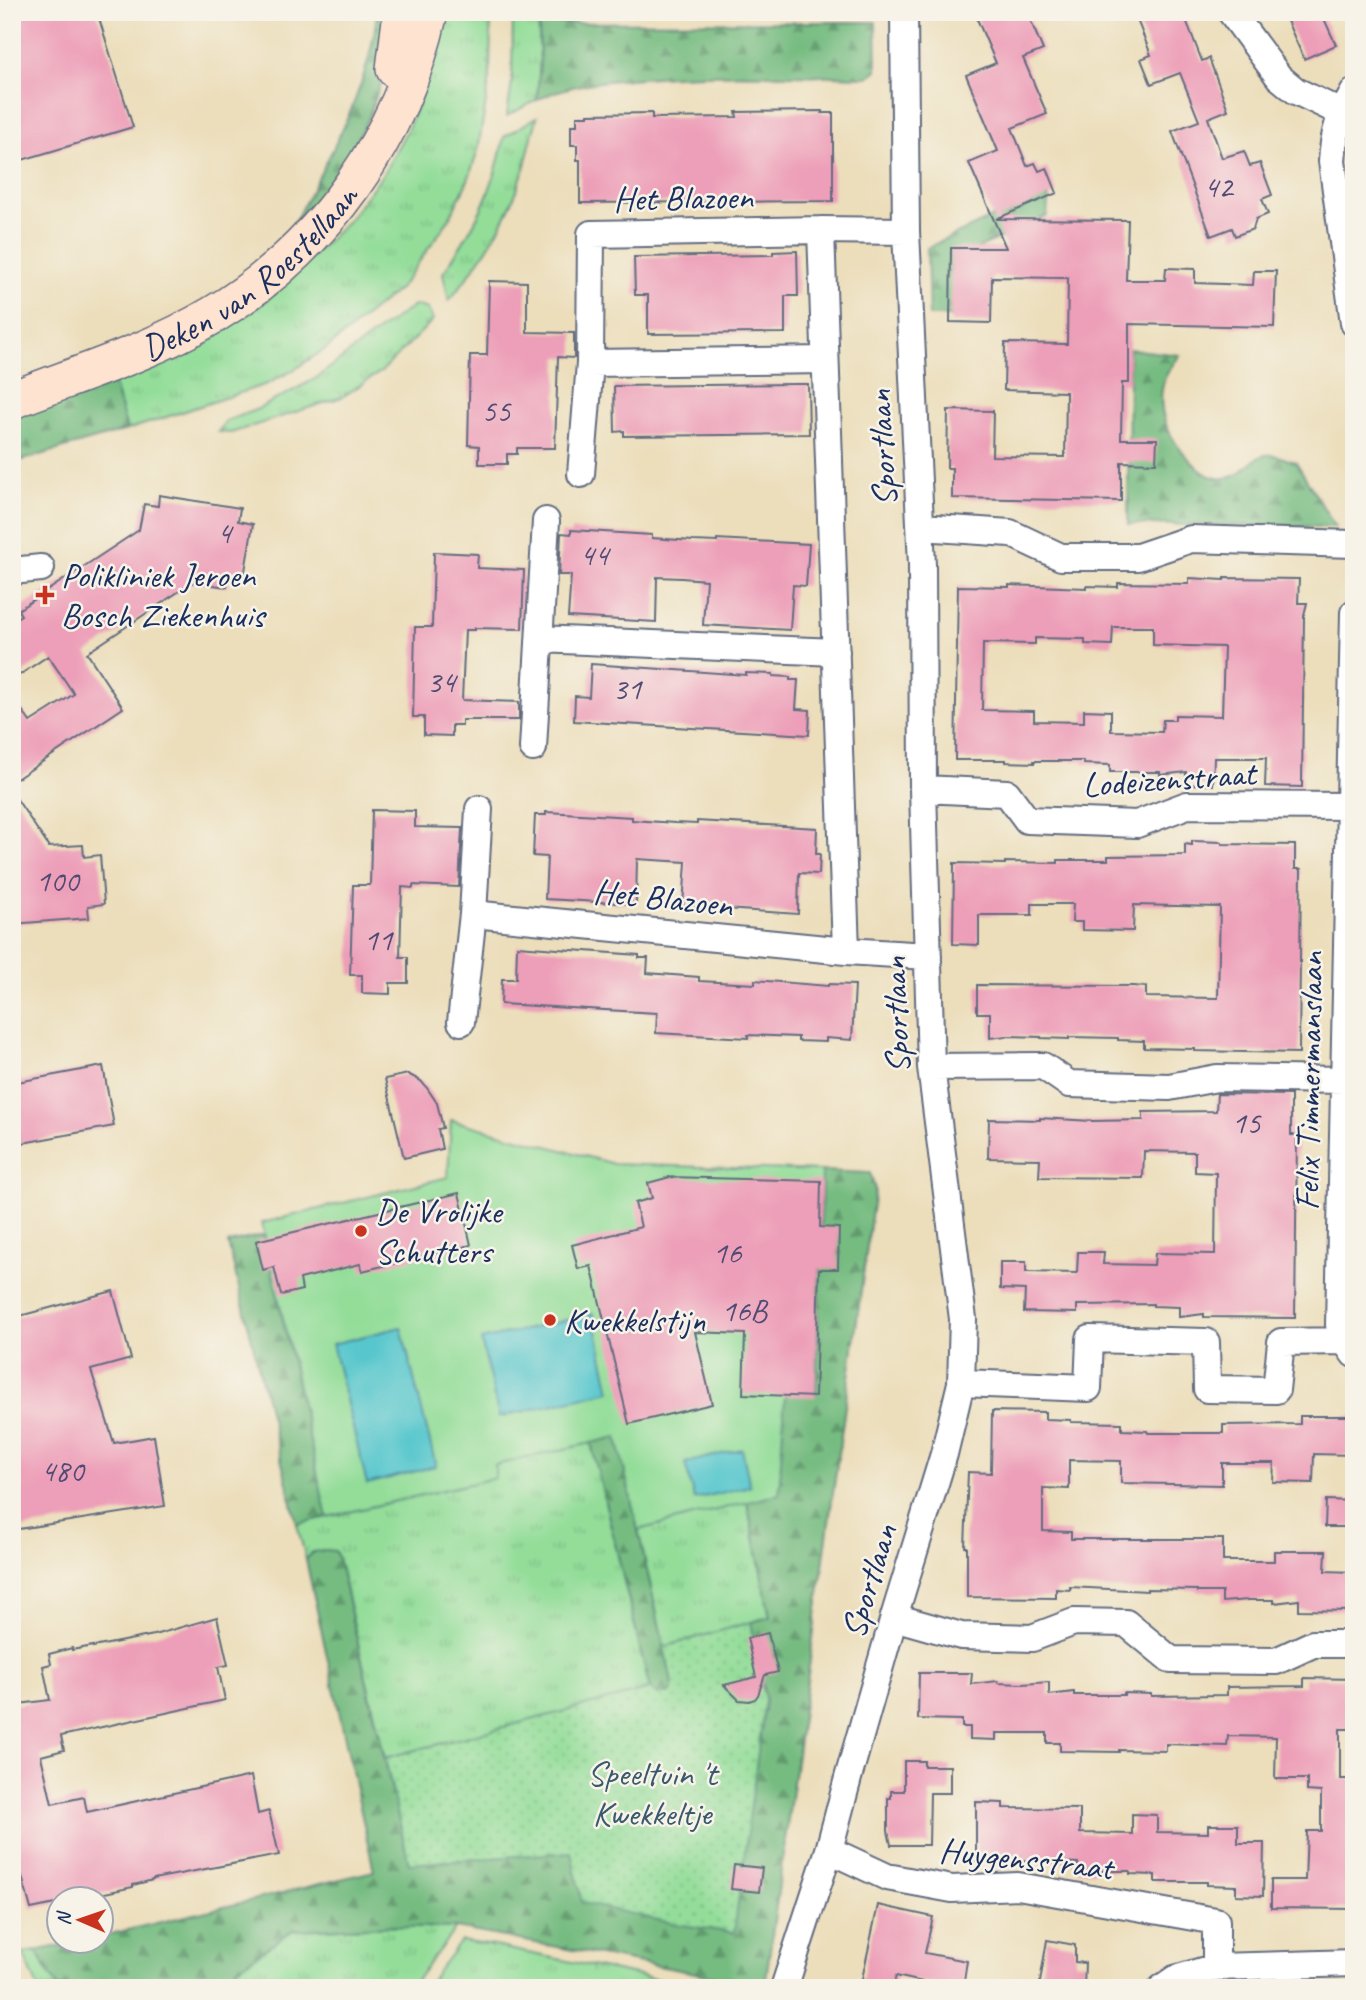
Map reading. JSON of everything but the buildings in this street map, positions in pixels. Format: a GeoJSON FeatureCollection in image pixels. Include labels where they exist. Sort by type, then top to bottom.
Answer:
{"type":"FeatureCollection","features":[{"type":"Feature","properties":{"kind":"main road","name":"Deken van Roestellaan"},"geometry":{"type":"LineString","coordinates":[[379,141],[392,91],[402,12]]}},
{"type":"Feature","properties":{"kind":"main road","name":"Deken van Roestellaan"},"geometry":{"type":"LineString","coordinates":[[12,400],[173,336],[213,315],[256,286],[286,261],[322,224],[358,177],[379,141],[404,95],[422,46],[429,12]]}},
{"type":"Feature","properties":{"kind":"street","name":"Sportlaan"},"geometry":{"type":"LineString","coordinates":[[784,1988],[829,1850],[894,1617],[944,1454],[961,1383],[963,1319],[931,1067],[923,789],[920,527],[906,231],[904,12]]}},
{"type":"Feature","properties":{"kind":"street"},"geometry":{"type":"LineString","coordinates":[[1231,12],[1279,77],[1296,91],[1348,102],[1334,136],[1332,161],[1352,285],[1354,323]]}},
{"type":"Feature","properties":{"kind":"street"},"geometry":{"type":"LineString","coordinates":[[821,230],[846,951]]}},
{"type":"Feature","properties":{"kind":"street","name":"Het Blazoen"},"geometry":{"type":"LineString","coordinates":[[580,474],[590,363],[591,234],[906,231]]}},
{"type":"Feature","properties":{"kind":"street"},"geometry":{"type":"LineString","coordinates":[[590,363],[825,360]]}},
{"type":"Feature","properties":{"kind":"street"},"geometry":{"type":"LineString","coordinates":[[533,748],[546,520]]}},
{"type":"Feature","properties":{"kind":"street"},"geometry":{"type":"LineString","coordinates":[[920,527],[1010,533],[1061,557],[1138,557],[1191,539],[1354,544]]}},
{"type":"Feature","properties":{"kind":"street"},"geometry":{"type":"LineString","coordinates":[[12,571],[41,568]]}},
{"type":"Feature","properties":{"kind":"street","name":"Felix Timmermanslaan"},"geometry":{"type":"LineString","coordinates":[[1349,1348],[1339,1325],[1354,613]]}},
{"type":"Feature","properties":{"kind":"street"},"geometry":{"type":"LineString","coordinates":[[540,639],[836,652]]}},
{"type":"Feature","properties":{"kind":"street","name":"Lodeizenstraat"},"geometry":{"type":"LineString","coordinates":[[923,789],[1007,793],[1027,820],[1136,824],[1187,805],[1352,806]]}},
{"type":"Feature","properties":{"kind":"street"},"geometry":{"type":"LineString","coordinates":[[461,1022],[473,914],[479,809]]}},
{"type":"Feature","properties":{"kind":"street","name":"Het Blazoen"},"geometry":{"type":"LineString","coordinates":[[473,914],[846,951],[928,956]]}},
{"type":"Feature","properties":{"kind":"street"},"geometry":{"type":"LineString","coordinates":[[931,1067],[1043,1066],[1069,1084],[1169,1087],[1217,1078],[1345,1080]]}},
{"type":"Feature","properties":{"kind":"street"},"geometry":{"type":"LineString","coordinates":[[961,1383],[1088,1388],[1090,1339],[1206,1342],[1207,1389],[1276,1390],[1280,1342],[1349,1348]]}},
{"type":"Feature","properties":{"kind":"street"},"geometry":{"type":"LineString","coordinates":[[894,1617],[961,1636],[1032,1638],[1074,1622],[1126,1623],[1171,1660],[1276,1661],[1313,1644],[1354,1644]]}},
{"type":"Feature","properties":{"kind":"street","name":"Huygensstraat"},"geometry":{"type":"LineString","coordinates":[[829,1850],[887,1877],[913,1882],[952,1889],[1018,1886],[1216,1921],[1216,1967]]}},
{"type":"Feature","properties":{"kind":"street"},"geometry":{"type":"LineString","coordinates":[[1170,1985],[1216,1967],[1308,1976],[1354,1963]]}},
{"type":"Feature","properties":{"kind":"green space"},"geometry":{"type":"Polygon","coordinates":[[[377,12],[390,12],[380,85],[368,119],[336,178],[293,225],[346,123],[357,96],[373,41],[377,12]]]}},
{"type":"Feature","properties":{"kind":"green space"},"geometry":{"type":"Polygon","coordinates":[[[438,12],[491,12],[490,77],[478,150],[468,180],[448,221],[401,287],[331,345],[292,371],[267,384],[127,430],[113,381],[164,361],[250,313],[281,287],[347,222],[385,171],[409,126],[423,91],[438,12]]]}},
{"type":"Feature","properties":{"kind":"green space"},"geometry":{"type":"Polygon","coordinates":[[[513,12],[538,12],[540,62],[537,100],[507,116],[512,82],[513,12]]]}},
{"type":"Feature","properties":{"kind":"green space"},"geometry":{"type":"Polygon","coordinates":[[[876,22],[877,70],[868,77],[670,76],[575,86],[537,100],[539,23],[876,22]]]}},
{"type":"Feature","properties":{"kind":"green space"},"geometry":{"type":"Polygon","coordinates":[[[537,117],[523,171],[508,211],[488,248],[449,301],[443,273],[481,209],[494,176],[504,137],[537,117]]]}},
{"type":"Feature","properties":{"kind":"green space"},"geometry":{"type":"Polygon","coordinates":[[[1049,191],[1047,216],[954,259],[953,316],[929,316],[927,248],[1049,191]]]}},
{"type":"Feature","properties":{"kind":"green space"},"geometry":{"type":"Polygon","coordinates":[[[415,305],[428,309],[433,320],[382,371],[342,397],[231,433],[218,432],[226,421],[258,409],[315,379],[415,305]]]}},
{"type":"Feature","properties":{"kind":"green space"},"geometry":{"type":"Polygon","coordinates":[[[1129,349],[1180,355],[1165,378],[1161,401],[1170,434],[1183,453],[1200,470],[1214,477],[1226,478],[1239,473],[1254,460],[1265,455],[1296,462],[1335,527],[1128,524],[1129,349]]]}},
{"type":"Feature","properties":{"kind":"green space"},"geometry":{"type":"Polygon","coordinates":[[[113,381],[127,430],[12,463],[12,419],[113,381]]]}},
{"type":"Feature","properties":{"kind":"green space","name":"Kwekkelstijn"},"geometry":{"type":"Polygon","coordinates":[[[451,1120],[614,1164],[822,1171],[816,1393],[785,1392],[779,1494],[638,1530],[617,1437],[495,1465],[495,1478],[327,1517],[262,1223],[448,1177],[451,1120]]]}},
{"type":"Feature","properties":{"kind":"green space"},"geometry":{"type":"Polygon","coordinates":[[[822,1171],[870,1173],[875,1189],[765,1986],[456,1928],[392,1926],[293,1930],[212,1988],[58,1988],[36,1951],[46,1949],[46,1954],[116,1954],[116,1933],[374,1871],[306,1560],[315,1552],[335,1551],[338,1558],[409,1864],[572,1852],[761,1731],[765,1699],[751,1622],[770,1617],[747,1502],[779,1493],[785,1391],[816,1392],[822,1171]]]}},
{"type":"Feature","properties":{"kind":"green space"},"geometry":{"type":"Polygon","coordinates":[[[264,1235],[327,1517],[297,1524],[228,1243],[264,1235]]]}},
{"type":"Feature","properties":{"kind":"green space"},"geometry":{"type":"Polygon","coordinates":[[[617,1437],[671,1677],[672,1690],[668,1695],[657,1694],[650,1689],[591,1443],[617,1437]]]}},
{"type":"Feature","properties":{"kind":"green space"},"geometry":{"type":"Polygon","coordinates":[[[591,1443],[650,1689],[385,1758],[338,1558],[335,1551],[312,1552],[306,1560],[297,1524],[494,1478],[494,1465],[591,1443]]]}},
{"type":"Feature","properties":{"kind":"green space"},"geometry":{"type":"Polygon","coordinates":[[[747,1502],[770,1617],[664,1647],[638,1530],[747,1502]]]}},
{"type":"Feature","properties":{"kind":"green space","name":"Speeltuin 't Kwekkeltje"},"geometry":{"type":"Polygon","coordinates":[[[751,1622],[765,1699],[734,1933],[676,1924],[582,1903],[571,1852],[409,1864],[385,1758],[650,1689],[657,1694],[668,1694],[672,1690],[671,1677],[664,1647],[751,1622]]]}},
{"type":"Feature","properties":{"kind":"green space"},"geometry":{"type":"Polygon","coordinates":[[[392,1926],[456,1928],[410,1988],[212,1988],[293,1930],[392,1926]]]}},
{"type":"Feature","properties":{"kind":"green space"},"geometry":{"type":"Polygon","coordinates":[[[461,1941],[494,1946],[699,1988],[425,1988],[461,1941]]]}},
{"type":"Feature","properties":{"kind":"green space"},"geometry":{"type":"Polygon","coordinates":[[[36,1951],[58,1988],[38,1988],[23,1953],[36,1951]]]}},
{"type":"Feature","properties":{"kind":"water"},"geometry":{"type":"Polygon","coordinates":[[[593,1314],[610,1391],[499,1417],[481,1340],[593,1314]]]}},
{"type":"Feature","properties":{"kind":"water"},"geometry":{"type":"Polygon","coordinates":[[[401,1327],[436,1466],[367,1484],[332,1344],[401,1327]]]}},
{"type":"Feature","properties":{"kind":"water"},"geometry":{"type":"Polygon","coordinates":[[[742,1449],[750,1486],[694,1499],[685,1463],[742,1449]]]}},
{"type":"Feature","properties":{"kind":"place","name":"Polikliniek Jeroen Bosch Ziekenhuis"},"geometry":{"type":"Point","coordinates":[45,595]}},
{"type":"Feature","properties":{"kind":"place","name":"De Vrolijke Schutters"},"geometry":{"type":"Point","coordinates":[361,1231]}},
{"type":"Feature","properties":{"kind":"place","name":"Kwekkelstijn"},"geometry":{"type":"Point","coordinates":[550,1320]}}]}
